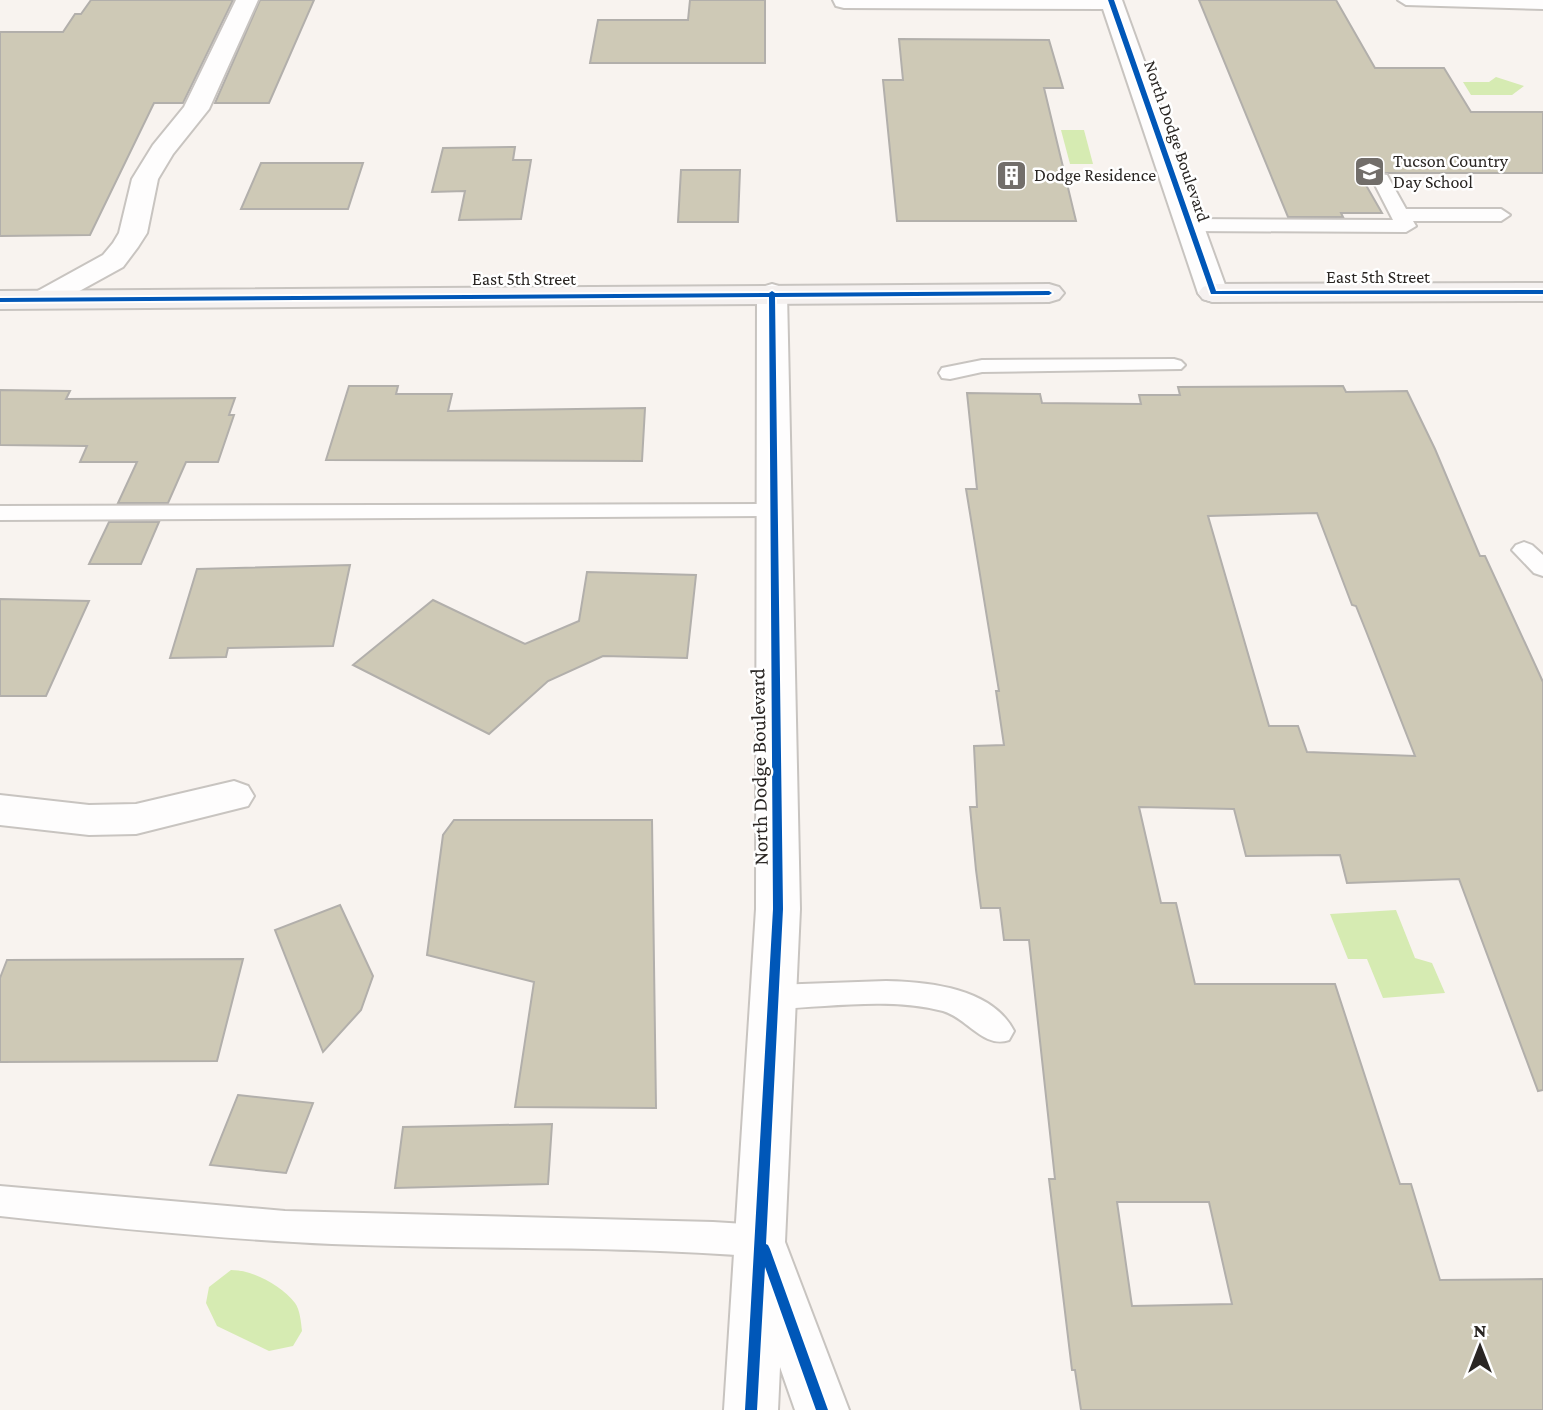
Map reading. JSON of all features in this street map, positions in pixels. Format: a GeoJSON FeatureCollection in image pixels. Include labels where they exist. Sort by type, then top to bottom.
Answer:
{"type":"FeatureCollection","features":[{"type":"Feature","properties":{"kind":"street"},"geometry":{"type":"LineString","coordinates":[[44,299],[113,261],[133,233],[145,179],[196,109],[247,0]]}},
{"type":"Feature","properties":{"kind":"street"},"geometry":{"type":"LineString","coordinates":[[844,1],[1111,1]]}},
{"type":"Feature","properties":{"kind":"street","name":"North Dodge Boulevard"},"geometry":{"type":"LineString","coordinates":[[1111,1],[1213,293]]}},
{"type":"Feature","properties":{"kind":"street","name":"East 5th Street"},"geometry":{"type":"LineString","coordinates":[[1213,293],[1543,292]]}},
{"type":"Feature","properties":{"kind":"street","name":"North Dodge Boulevard"},"geometry":{"type":"LineString","coordinates":[[751,1410],[778,909],[772,293]]}},
{"type":"Feature","properties":{"kind":"street","name":"East 5th Street"},"geometry":{"type":"LineString","coordinates":[[0,299],[1049,293]]}},
{"type":"Feature","properties":{"kind":"street"},"geometry":{"type":"LineString","coordinates":[[0,810],[89,820],[136,819],[234,796]]}},
{"type":"Feature","properties":{"kind":"street","name":"North Dodge Boulevard"},"geometry":{"type":"LineString","coordinates":[[761,1241],[822,1410]]}},
{"type":"Feature","properties":{"kind":"lane"},"geometry":{"type":"LineString","coordinates":[[1406,0],[1543,4]]}},
{"type":"Feature","properties":{"kind":"lane"},"geometry":{"type":"LineString","coordinates":[[1189,225],[1406,226],[1381,179]]}},
{"type":"Feature","properties":{"kind":"lane"},"geometry":{"type":"LineString","coordinates":[[1400,215],[1501,215]]}},
{"type":"Feature","properties":{"kind":"lane"},"geometry":{"type":"LineString","coordinates":[[950,373],[982,366],[1174,365]]}},
{"type":"Feature","properties":{"kind":"lane"},"geometry":{"type":"LineString","coordinates":[[0,513],[774,511]]}},
{"type":"Feature","properties":{"kind":"lane"},"geometry":{"type":"LineString","coordinates":[[1524,550],[1543,568]]}},
{"type":"Feature","properties":{"kind":"lane"},"geometry":{"type":"LineString","coordinates":[[774,997],[907,994],[947,1000],[982,1015],[998,1031]]}},
{"type":"Feature","properties":{"kind":"lane"},"geometry":{"type":"LineString","coordinates":[[0,1201],[124,1215],[377,1230],[638,1232],[761,1241]]}},
{"type":"Feature","properties":{"kind":"shaded area"},"geometry":{"type":"Polygon","coordinates":[[[1496,77],[1524,86],[1512,95],[1471,95],[1463,82],[1489,82],[1496,77]]]}},
{"type":"Feature","properties":{"kind":"shaded area"},"geometry":{"type":"Polygon","coordinates":[[[1061,130],[1084,130],[1093,164],[1070,164],[1061,130]]]}},
{"type":"Feature","properties":{"kind":"shaded area"},"geometry":{"type":"Polygon","coordinates":[[[1396,910],[1415,958],[1432,963],[1445,993],[1383,998],[1367,959],[1348,959],[1330,914],[1396,910]]]}},
{"type":"Feature","properties":{"kind":"shaded area"},"geometry":{"type":"Polygon","coordinates":[[[231,1270],[266,1280],[282,1290],[295,1303],[302,1331],[293,1346],[269,1351],[217,1326],[206,1303],[209,1287],[231,1270]]]}},
{"type":"Feature","properties":{"kind":"building"},"geometry":{"type":"Polygon","coordinates":[[[91,0],[233,0],[183,103],[154,103],[90,235],[0,236],[0,32],[63,32],[75,14],[81,14],[91,0]]]}},
{"type":"Feature","properties":{"kind":"building"},"geometry":{"type":"Polygon","coordinates":[[[260,0],[314,0],[269,103],[215,103],[260,0]]]}},
{"type":"Feature","properties":{"kind":"building"},"geometry":{"type":"Polygon","coordinates":[[[690,0],[765,0],[765,63],[590,63],[598,20],[688,20],[690,0]]]}},
{"type":"Feature","properties":{"kind":"building"},"geometry":{"type":"Polygon","coordinates":[[[1199,0],[1336,0],[1375,68],[1444,68],[1471,112],[1543,112],[1543,173],[1359,173],[1382,213],[1341,213],[1343,217],[1288,217],[1199,0]]]}},
{"type":"Feature","properties":{"kind":"building"},"geometry":{"type":"Polygon","coordinates":[[[899,39],[1049,40],[1063,88],[1044,88],[1076,221],[897,221],[883,80],[903,80],[899,39]]]}},
{"type":"Feature","properties":{"kind":"building"},"geometry":{"type":"Polygon","coordinates":[[[515,147],[513,160],[531,160],[521,219],[459,220],[465,191],[432,192],[443,148],[515,147]]]}},
{"type":"Feature","properties":{"kind":"building"},"geometry":{"type":"Polygon","coordinates":[[[261,163],[363,163],[348,209],[241,209],[261,163]]]}},
{"type":"Feature","properties":{"kind":"building"},"geometry":{"type":"Polygon","coordinates":[[[681,170],[740,170],[738,222],[678,222],[681,170]]]}},
{"type":"Feature","properties":{"kind":"building"},"geometry":{"type":"Polygon","coordinates":[[[349,386],[398,386],[396,394],[452,394],[448,411],[645,408],[642,461],[326,460],[349,386]]]}},
{"type":"Feature","properties":{"kind":"building"},"geometry":{"type":"Polygon","coordinates":[[[1343,386],[1346,392],[1407,391],[1435,449],[1480,556],[1485,556],[1543,682],[1543,1090],[1538,1091],[1459,879],[1347,883],[1340,855],[1246,856],[1234,809],[1139,807],[1161,903],[1176,903],[1195,984],[1335,984],[1400,1184],[1411,1184],[1440,1280],[1543,1279],[1543,1410],[1081,1410],[1075,1370],[1072,1370],[1049,1179],[1055,1179],[1029,940],[1004,940],[1000,908],[981,908],[976,870],[970,807],[977,807],[974,746],[1004,745],[996,691],[999,691],[966,489],[977,489],[967,393],[1040,394],[1042,403],[1141,404],[1139,395],[1180,395],[1178,387],[1343,386]],[[1317,513],[1208,516],[1269,726],[1298,726],[1307,752],[1415,756],[1356,606],[1352,605],[1317,513]],[[1117,1202],[1132,1306],[1232,1304],[1209,1202],[1117,1202]]]}},
{"type":"Feature","properties":{"kind":"building"},"geometry":{"type":"Polygon","coordinates":[[[0,390],[70,391],[66,399],[235,398],[229,415],[234,415],[218,462],[186,462],[168,503],[118,503],[137,462],[80,462],[87,446],[0,445],[0,390]]]}},
{"type":"Feature","properties":{"kind":"building"},"geometry":{"type":"Polygon","coordinates":[[[109,522],[159,522],[141,564],[89,564],[109,522]]]}},
{"type":"Feature","properties":{"kind":"building"},"geometry":{"type":"Polygon","coordinates":[[[350,565],[333,646],[228,648],[226,657],[170,658],[197,569],[350,565]]]}},
{"type":"Feature","properties":{"kind":"building"},"geometry":{"type":"Polygon","coordinates":[[[587,572],[696,575],[687,658],[603,656],[548,681],[489,734],[353,665],[433,600],[525,644],[579,621],[587,572]]]}},
{"type":"Feature","properties":{"kind":"building"},"geometry":{"type":"Polygon","coordinates":[[[0,599],[89,601],[46,696],[0,696],[0,599]]]}},
{"type":"Feature","properties":{"kind":"building"},"geometry":{"type":"Polygon","coordinates":[[[454,820],[652,820],[656,1108],[515,1107],[534,982],[427,955],[443,835],[454,820]]]}},
{"type":"Feature","properties":{"kind":"building"},"geometry":{"type":"Polygon","coordinates":[[[340,905],[373,976],[361,1010],[323,1052],[275,930],[340,905]]]}},
{"type":"Feature","properties":{"kind":"building"},"geometry":{"type":"Polygon","coordinates":[[[243,959],[217,1061],[0,1062],[0,978],[7,960],[243,959]]]}},
{"type":"Feature","properties":{"kind":"building"},"geometry":{"type":"Polygon","coordinates":[[[238,1095],[313,1103],[286,1173],[210,1165],[238,1095]]]}},
{"type":"Feature","properties":{"kind":"building"},"geometry":{"type":"Polygon","coordinates":[[[552,1124],[548,1184],[395,1188],[403,1127],[552,1124]]]}},
{"type":"Feature","properties":{"kind":"cycle path"},"geometry":{"type":"LineString","coordinates":[[1111,0],[1213,293],[1543,292]]}},
{"type":"Feature","properties":{"kind":"cycle path"},"geometry":{"type":"LineString","coordinates":[[751,1410],[778,909],[772,293]]}},
{"type":"Feature","properties":{"kind":"cycle path"},"geometry":{"type":"LineString","coordinates":[[0,300],[1049,293]]}},
{"type":"Feature","properties":{"kind":"cycle path"},"geometry":{"type":"LineString","coordinates":[[764,1249],[822,1410]]}},
{"type":"Feature","properties":{"kind":"place","name":"Tucson Country Day School"},"geometry":{"type":"Point","coordinates":[1370,171]}},
{"type":"Feature","properties":{"kind":"place","name":"Dodge Residence"},"geometry":{"type":"Point","coordinates":[1011,175]}}]}
